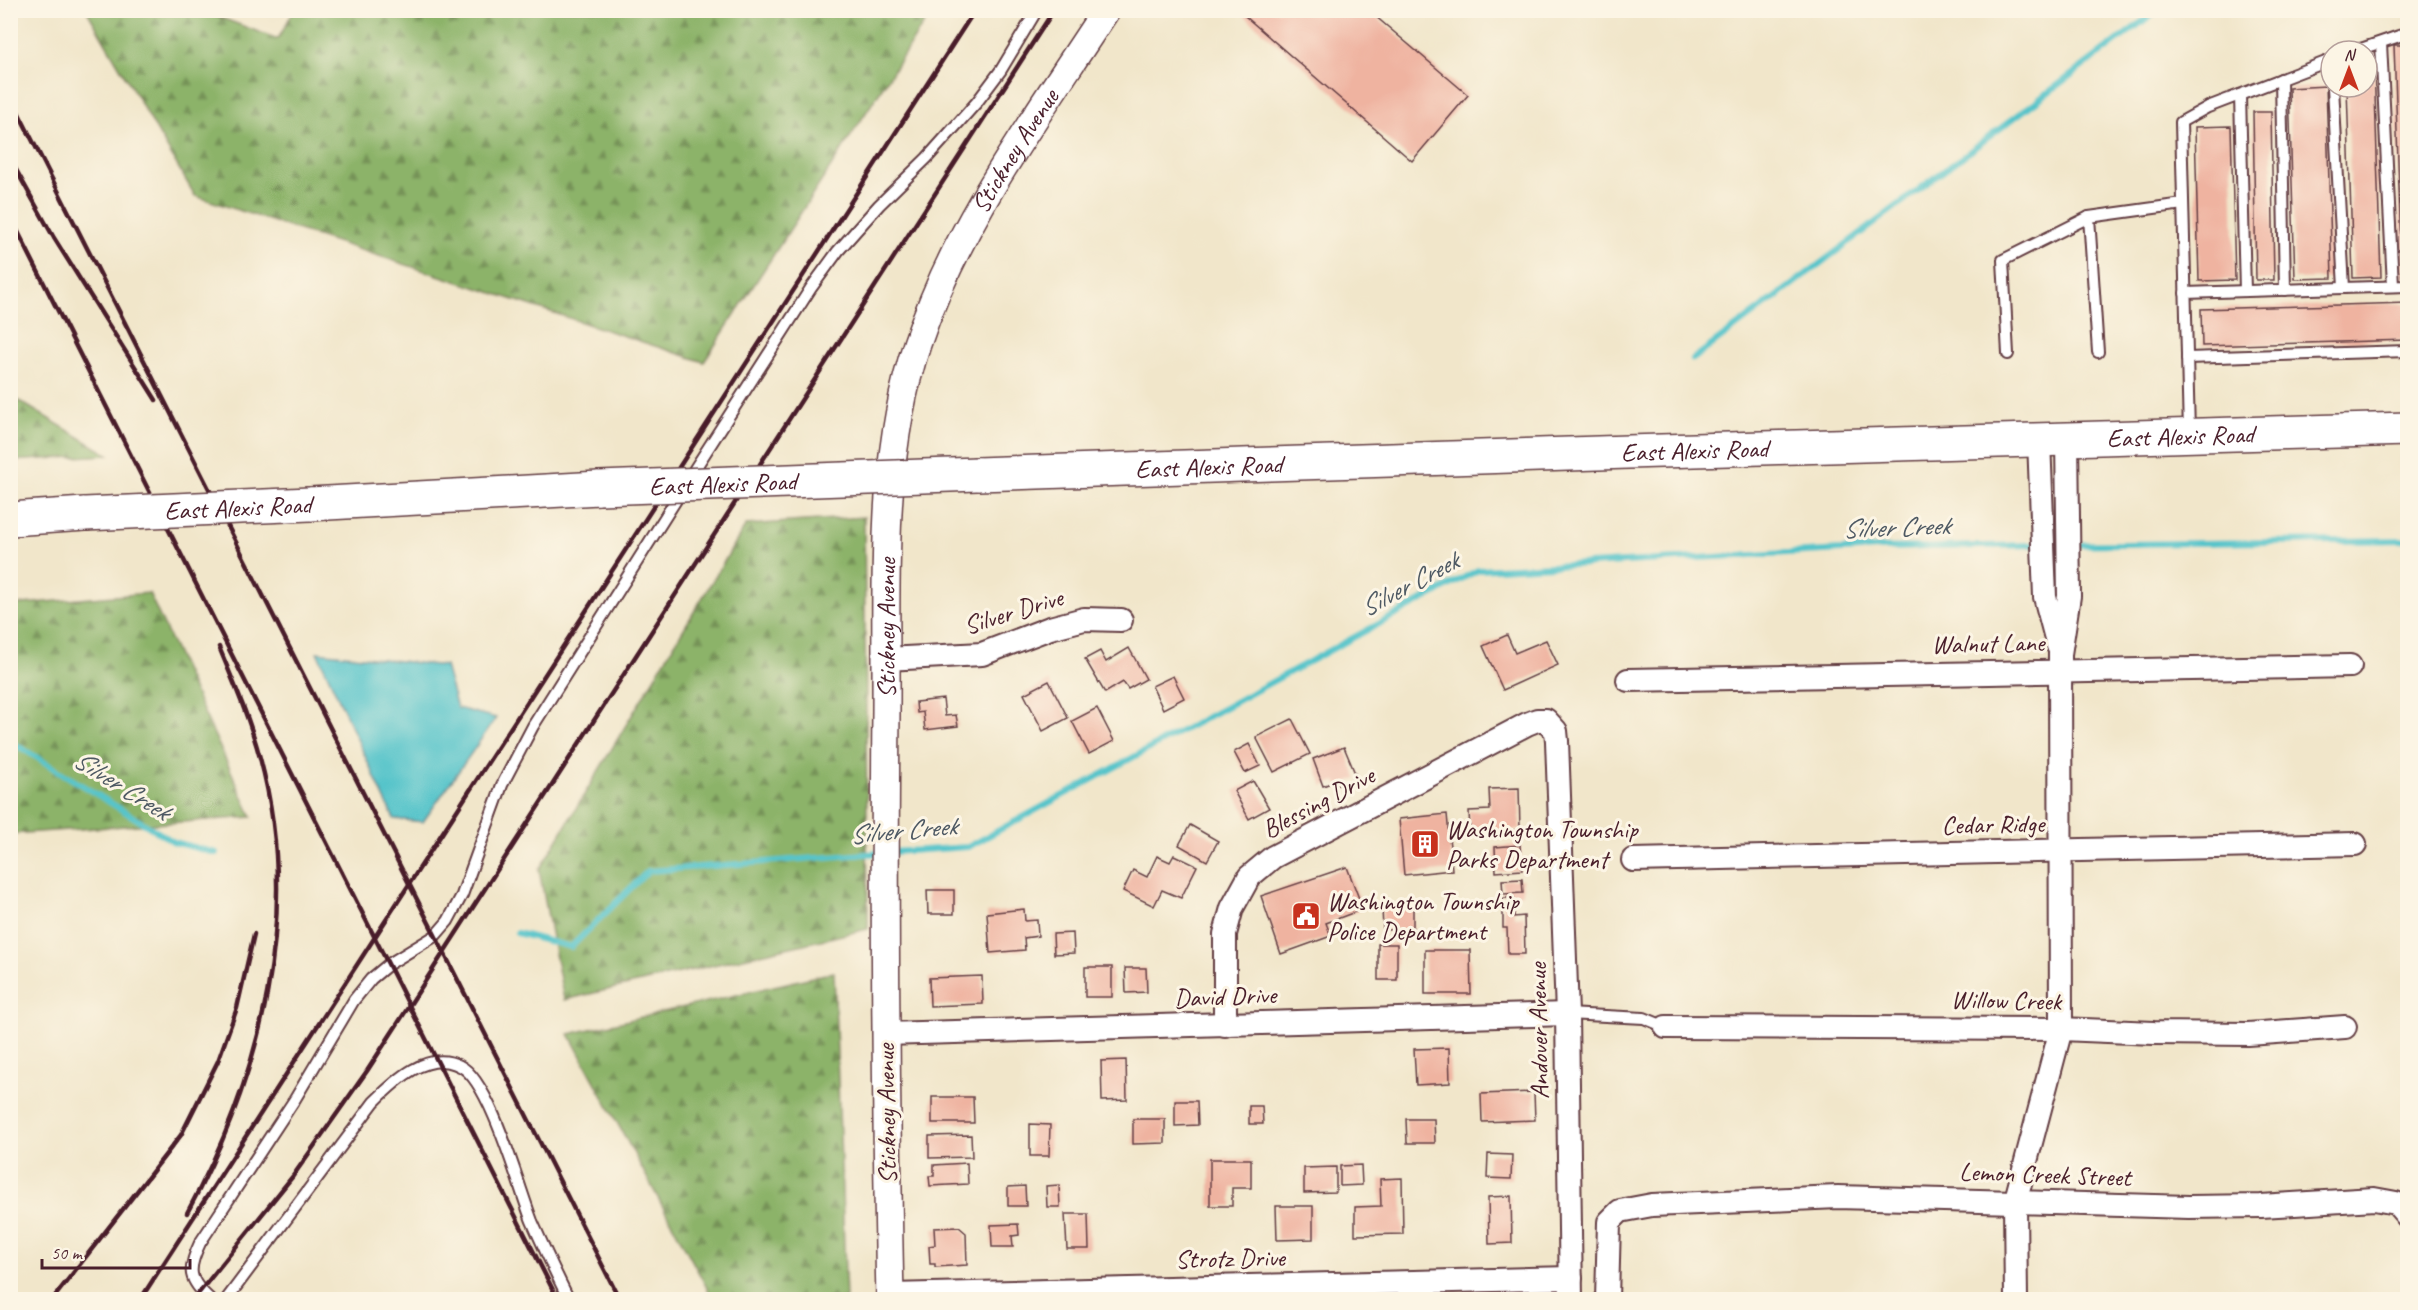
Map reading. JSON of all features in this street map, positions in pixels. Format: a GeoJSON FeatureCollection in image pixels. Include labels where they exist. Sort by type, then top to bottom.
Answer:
{"type":"FeatureCollection","features":[{"type":"Feature","properties":{"kind":"main road","name":"East Alexis Road"},"geometry":{"type":"LineString","coordinates":[[10,519],[599,488],[2408,429]]}},
{"type":"Feature","properties":{"kind":"street","name":"Stickney Avenue"},"geometry":{"type":"LineString","coordinates":[[890,1297],[884,900],[886,555],[891,473],[916,347],[947,267],[992,186],[1106,10]]}},
{"type":"Feature","properties":{"kind":"street"},"geometry":{"type":"LineString","coordinates":[[2016,1299],[2015,1203],[2061,1029],[2060,662],[2069,596],[2053,439]]}},
{"type":"Feature","properties":{"kind":"street"},"geometry":{"type":"LineString","coordinates":[[2053,439],[2045,597],[2060,662]]}},
{"type":"Feature","properties":{"kind":"street","name":"Silver Drive"},"geometry":{"type":"LineString","coordinates":[[886,659],[982,654],[1050,628],[1084,619],[1121,620]]}},
{"type":"Feature","properties":{"kind":"street","name":"Walnut Lane"},"geometry":{"type":"LineString","coordinates":[[1628,680],[2060,662],[2350,666]]}},
{"type":"Feature","properties":{"kind":"street","name":"Blessing Drive"},"geometry":{"type":"LineString","coordinates":[[1225,1025],[1225,934],[1236,897],[1248,877],[1258,868],[1316,834],[1527,724],[1537,720],[1546,720],[1552,725]]}},
{"type":"Feature","properties":{"kind":"street","name":"Andover Avenue"},"geometry":{"type":"LineString","coordinates":[[1552,725],[1557,741],[1567,1014],[1571,1289]]}},
{"type":"Feature","properties":{"kind":"street","name":"Cedar Ridge"},"geometry":{"type":"LineString","coordinates":[[1633,861],[2355,844]]}},
{"type":"Feature","properties":{"kind":"street","name":"David Drive"},"geometry":{"type":"LineString","coordinates":[[885,1034],[1567,1014]]}},
{"type":"Feature","properties":{"kind":"street","name":"Willow Creek"},"geometry":{"type":"LineString","coordinates":[[1666,1027],[2061,1029],[2248,1034],[2345,1027]]}},
{"type":"Feature","properties":{"kind":"street","name":"Lemon Creek Street"},"geometry":{"type":"LineString","coordinates":[[1607,1299],[1609,1222],[1620,1211],[1652,1205],[1838,1197],[2015,1203],[2261,1206],[2374,1199],[2396,1203],[2408,1217]]}},
{"type":"Feature","properties":{"kind":"street","name":"Strotz Drive"},"geometry":{"type":"LineString","coordinates":[[890,1297],[1571,1289]]}},
{"type":"Feature","properties":{"kind":"lane"},"geometry":{"type":"LineString","coordinates":[[211,1299],[195,1286],[192,1279],[192,1260],[218,1214],[295,1099],[354,999],[371,979],[389,964],[435,936],[448,921],[462,895],[502,784],[532,726],[811,288],[838,250],[879,205],[927,158],[977,102],[1001,70],[1037,10]]}},
{"type":"Feature","properties":{"kind":"lane"},"geometry":{"type":"LineString","coordinates":[[2393,286],[2381,42],[2408,33]]}},
{"type":"Feature","properties":{"kind":"lane"},"geometry":{"type":"LineString","coordinates":[[2189,435],[2181,122],[2208,107],[2319,65]]}},
{"type":"Feature","properties":{"kind":"lane"},"geometry":{"type":"LineString","coordinates":[[2281,79],[2285,290]]}},
{"type":"Feature","properties":{"kind":"lane"},"geometry":{"type":"LineString","coordinates":[[2240,95],[2245,291]]}},
{"type":"Feature","properties":{"kind":"lane"},"geometry":{"type":"LineString","coordinates":[[2334,99],[2344,288]]}},
{"type":"Feature","properties":{"kind":"lane"},"geometry":{"type":"LineString","coordinates":[[2008,354],[2003,260],[2090,217],[2183,204]]}},
{"type":"Feature","properties":{"kind":"lane"},"geometry":{"type":"LineString","coordinates":[[2090,217],[2098,352]]}},
{"type":"Feature","properties":{"kind":"lane"},"geometry":{"type":"LineString","coordinates":[[2185,294],[2408,286]]}},
{"type":"Feature","properties":{"kind":"lane"},"geometry":{"type":"LineString","coordinates":[[2187,358],[2408,351]]}},
{"type":"Feature","properties":{"kind":"lane"},"geometry":{"type":"LineString","coordinates":[[1567,1014],[1644,1018],[1666,1027]]}},
{"type":"Feature","properties":{"kind":"lane"},"geometry":{"type":"LineString","coordinates":[[226,1299],[374,1102],[401,1077],[438,1061],[460,1066],[469,1072],[476,1082],[497,1122],[532,1221],[569,1299]]}},
{"type":"Feature","properties":{"kind":"green space"},"geometry":{"type":"Polygon","coordinates":[[[294,10],[932,11],[704,362],[195,196],[87,11],[203,11],[278,39],[294,10]]]}},
{"type":"Feature","properties":{"kind":"green space"},"geometry":{"type":"Polygon","coordinates":[[[11,396],[109,455],[11,461],[11,396]]]}},
{"type":"Feature","properties":{"kind":"green space"},"geometry":{"type":"Polygon","coordinates":[[[864,517],[868,929],[564,1000],[539,870],[746,525],[864,517]]]}},
{"type":"Feature","properties":{"kind":"green space"},"geometry":{"type":"Polygon","coordinates":[[[149,593],[252,817],[11,834],[11,605],[149,593]]]}},
{"type":"Feature","properties":{"kind":"green space"},"geometry":{"type":"Polygon","coordinates":[[[834,972],[846,1299],[713,1299],[569,1034],[834,972]]]}},
{"type":"Feature","properties":{"kind":"water"},"geometry":{"type":"Polygon","coordinates":[[[317,652],[445,666],[457,708],[496,718],[423,822],[394,819],[317,652]]]}},
{"type":"Feature","properties":{"kind":"building"},"geometry":{"type":"Polygon","coordinates":[[[1238,10],[1368,10],[1468,95],[1412,161],[1238,10]]]}},
{"type":"Feature","properties":{"kind":"building"},"geometry":{"type":"Polygon","coordinates":[[[2394,45],[2408,45],[2408,277],[2402,277],[2394,45]]]}},
{"type":"Feature","properties":{"kind":"building"},"geometry":{"type":"Polygon","coordinates":[[[2319,86],[2319,99],[2326,99],[2332,278],[2295,279],[2289,88],[2319,86]]]}},
{"type":"Feature","properties":{"kind":"building"},"geometry":{"type":"Polygon","coordinates":[[[2347,99],[2375,99],[2381,277],[2353,278],[2347,99]]]}},
{"type":"Feature","properties":{"kind":"building"},"geometry":{"type":"Polygon","coordinates":[[[2253,112],[2271,112],[2274,280],[2256,280],[2253,112]]]}},
{"type":"Feature","properties":{"kind":"building"},"geometry":{"type":"Polygon","coordinates":[[[2231,126],[2235,280],[2199,281],[2195,127],[2231,126]]]}},
{"type":"Feature","properties":{"kind":"building"},"geometry":{"type":"Polygon","coordinates":[[[2408,303],[2408,340],[2202,346],[2201,309],[2408,303]]]}},
{"type":"Feature","properties":{"kind":"building"},"geometry":{"type":"Polygon","coordinates":[[[1507,635],[1515,653],[1546,640],[1558,665],[1503,690],[1483,646],[1507,635]]]}},
{"type":"Feature","properties":{"kind":"building"},"geometry":{"type":"Polygon","coordinates":[[[1129,648],[1146,679],[1128,689],[1123,682],[1105,693],[1085,659],[1100,651],[1106,662],[1129,648]]]}},
{"type":"Feature","properties":{"kind":"building"},"geometry":{"type":"Polygon","coordinates":[[[1173,676],[1184,698],[1163,709],[1152,686],[1173,676]]]}},
{"type":"Feature","properties":{"kind":"building"},"geometry":{"type":"Polygon","coordinates":[[[1049,681],[1068,718],[1043,731],[1024,694],[1049,681]]]}},
{"type":"Feature","properties":{"kind":"building"},"geometry":{"type":"Polygon","coordinates":[[[943,699],[945,716],[956,715],[958,726],[925,730],[923,712],[917,713],[916,702],[943,699]]]}},
{"type":"Feature","properties":{"kind":"building"},"geometry":{"type":"Polygon","coordinates":[[[1097,708],[1114,741],[1089,754],[1072,721],[1097,708]]]}},
{"type":"Feature","properties":{"kind":"building"},"geometry":{"type":"Polygon","coordinates":[[[1292,719],[1310,754],[1274,772],[1256,737],[1292,719]]]}},
{"type":"Feature","properties":{"kind":"building"},"geometry":{"type":"Polygon","coordinates":[[[1249,744],[1260,766],[1245,773],[1234,752],[1249,744]]]}},
{"type":"Feature","properties":{"kind":"building"},"geometry":{"type":"Polygon","coordinates":[[[1344,747],[1357,778],[1338,785],[1336,781],[1323,786],[1313,759],[1344,747]]]}},
{"type":"Feature","properties":{"kind":"building"},"geometry":{"type":"Polygon","coordinates":[[[1253,781],[1269,808],[1249,819],[1234,791],[1253,781]]]}},
{"type":"Feature","properties":{"kind":"building"},"geometry":{"type":"Polygon","coordinates":[[[1519,788],[1520,830],[1470,832],[1469,811],[1490,810],[1489,789],[1519,788]]]}},
{"type":"Feature","properties":{"kind":"building","name":"Washington Township Parks Department"},"geometry":{"type":"Polygon","coordinates":[[[1447,814],[1452,870],[1404,875],[1399,819],[1447,814]]]}},
{"type":"Feature","properties":{"kind":"building"},"geometry":{"type":"Polygon","coordinates":[[[1190,825],[1218,841],[1207,861],[1179,845],[1190,825]]]}},
{"type":"Feature","properties":{"kind":"building"},"geometry":{"type":"Polygon","coordinates":[[[1520,845],[1522,870],[1496,872],[1495,847],[1520,845]]]}},
{"type":"Feature","properties":{"kind":"building"},"geometry":{"type":"Polygon","coordinates":[[[1174,855],[1197,866],[1181,898],[1162,890],[1154,906],[1123,891],[1133,870],[1147,877],[1157,856],[1170,862],[1174,855]]]}},
{"type":"Feature","properties":{"kind":"building","name":"Washington Township Police Department"},"geometry":{"type":"Polygon","coordinates":[[[1347,867],[1363,909],[1326,923],[1331,936],[1281,954],[1261,896],[1347,867]]]}},
{"type":"Feature","properties":{"kind":"building"},"geometry":{"type":"Polygon","coordinates":[[[1522,879],[1523,893],[1503,894],[1502,880],[1522,879]]]}},
{"type":"Feature","properties":{"kind":"building"},"geometry":{"type":"Polygon","coordinates":[[[927,890],[954,890],[954,914],[928,914],[927,890]]]}},
{"type":"Feature","properties":{"kind":"building"},"geometry":{"type":"Polygon","coordinates":[[[1503,898],[1514,898],[1514,917],[1524,916],[1525,954],[1508,954],[1507,928],[1503,928],[1503,898]]]}},
{"type":"Feature","properties":{"kind":"building"},"geometry":{"type":"Polygon","coordinates":[[[1382,908],[1413,908],[1413,929],[1383,930],[1382,908]]]}},
{"type":"Feature","properties":{"kind":"building"},"geometry":{"type":"Polygon","coordinates":[[[1024,909],[1025,921],[1037,920],[1038,936],[1024,938],[1025,950],[990,953],[987,913],[1024,909]]]}},
{"type":"Feature","properties":{"kind":"building"},"geometry":{"type":"Polygon","coordinates":[[[1073,933],[1074,953],[1054,954],[1053,934],[1073,933]]]}},
{"type":"Feature","properties":{"kind":"building"},"geometry":{"type":"Polygon","coordinates":[[[1378,944],[1397,944],[1397,980],[1378,980],[1378,944]]]}},
{"type":"Feature","properties":{"kind":"building"},"geometry":{"type":"Polygon","coordinates":[[[1425,950],[1470,950],[1471,994],[1425,994],[1425,950]]]}},
{"type":"Feature","properties":{"kind":"building"},"geometry":{"type":"Polygon","coordinates":[[[1085,967],[1112,967],[1112,997],[1085,997],[1085,967]]]}},
{"type":"Feature","properties":{"kind":"building"},"geometry":{"type":"Polygon","coordinates":[[[1125,968],[1146,968],[1147,992],[1126,993],[1125,968]]]}},
{"type":"Feature","properties":{"kind":"building"},"geometry":{"type":"Polygon","coordinates":[[[982,976],[983,1004],[930,1006],[929,978],[982,976]]]}},
{"type":"Feature","properties":{"kind":"building"},"geometry":{"type":"Polygon","coordinates":[[[1449,1048],[1450,1083],[1416,1085],[1414,1049],[1449,1048]]]}},
{"type":"Feature","properties":{"kind":"building"},"geometry":{"type":"Polygon","coordinates":[[[1126,1060],[1127,1100],[1102,1101],[1101,1061],[1126,1060]]]}},
{"type":"Feature","properties":{"kind":"building"},"geometry":{"type":"Polygon","coordinates":[[[1534,1092],[1535,1120],[1482,1122],[1481,1094],[1534,1092]]]}},
{"type":"Feature","properties":{"kind":"building"},"geometry":{"type":"Polygon","coordinates":[[[932,1097],[973,1097],[974,1123],[932,1123],[932,1097]]]}},
{"type":"Feature","properties":{"kind":"building"},"geometry":{"type":"Polygon","coordinates":[[[1175,1101],[1197,1101],[1198,1125],[1175,1126],[1175,1101]]]}},
{"type":"Feature","properties":{"kind":"building"},"geometry":{"type":"Polygon","coordinates":[[[1249,1106],[1262,1106],[1263,1124],[1249,1124],[1249,1106]]]}},
{"type":"Feature","properties":{"kind":"building"},"geometry":{"type":"Polygon","coordinates":[[[1133,1119],[1165,1119],[1165,1143],[1133,1144],[1133,1119]]]}},
{"type":"Feature","properties":{"kind":"building"},"geometry":{"type":"Polygon","coordinates":[[[1406,1119],[1434,1119],[1435,1143],[1407,1143],[1406,1119]]]}},
{"type":"Feature","properties":{"kind":"building"},"geometry":{"type":"Polygon","coordinates":[[[1030,1124],[1050,1125],[1049,1156],[1030,1156],[1030,1124]]]}},
{"type":"Feature","properties":{"kind":"building"},"geometry":{"type":"Polygon","coordinates":[[[971,1135],[972,1157],[929,1158],[929,1136],[971,1135]]]}},
{"type":"Feature","properties":{"kind":"building"},"geometry":{"type":"Polygon","coordinates":[[[1488,1154],[1512,1155],[1511,1179],[1487,1178],[1488,1154]]]}},
{"type":"Feature","properties":{"kind":"building"},"geometry":{"type":"Polygon","coordinates":[[[1210,1159],[1251,1159],[1251,1188],[1232,1188],[1232,1206],[1210,1206],[1210,1159]]]}},
{"type":"Feature","properties":{"kind":"building"},"geometry":{"type":"Polygon","coordinates":[[[967,1163],[968,1184],[930,1186],[929,1176],[934,1176],[934,1165],[967,1163]]]}},
{"type":"Feature","properties":{"kind":"building"},"geometry":{"type":"Polygon","coordinates":[[[1361,1165],[1362,1185],[1340,1186],[1340,1166],[1361,1165]]]}},
{"type":"Feature","properties":{"kind":"building"},"geometry":{"type":"Polygon","coordinates":[[[1336,1167],[1336,1192],[1304,1193],[1304,1168],[1336,1167]]]}},
{"type":"Feature","properties":{"kind":"building"},"geometry":{"type":"Polygon","coordinates":[[[1402,1178],[1403,1234],[1355,1235],[1355,1207],[1381,1206],[1380,1179],[1402,1178]]]}},
{"type":"Feature","properties":{"kind":"building"},"geometry":{"type":"Polygon","coordinates":[[[1059,1185],[1060,1207],[1047,1207],[1046,1186],[1059,1185]]]}},
{"type":"Feature","properties":{"kind":"building"},"geometry":{"type":"Polygon","coordinates":[[[1025,1186],[1026,1206],[1008,1206],[1008,1187],[1025,1186]]]}},
{"type":"Feature","properties":{"kind":"building"},"geometry":{"type":"Polygon","coordinates":[[[1511,1196],[1512,1243],[1489,1244],[1488,1197],[1511,1196]]]}},
{"type":"Feature","properties":{"kind":"building"},"geometry":{"type":"Polygon","coordinates":[[[1276,1206],[1313,1206],[1313,1239],[1277,1240],[1276,1206]]]}},
{"type":"Feature","properties":{"kind":"building"},"geometry":{"type":"Polygon","coordinates":[[[1065,1214],[1088,1214],[1089,1249],[1067,1249],[1065,1214]]]}},
{"type":"Feature","properties":{"kind":"building"},"geometry":{"type":"Polygon","coordinates":[[[1018,1224],[1019,1235],[1012,1236],[1013,1247],[992,1247],[991,1225],[1018,1224]]]}},
{"type":"Feature","properties":{"kind":"building"},"geometry":{"type":"Polygon","coordinates":[[[959,1227],[966,1233],[967,1265],[935,1267],[935,1264],[930,1264],[929,1246],[935,1245],[934,1228],[959,1227]]]}},
{"type":"Feature","properties":{"kind":"waterway"},"geometry":{"type":"LineString","coordinates":[[1693,359],[2158,10]]}},
{"type":"Feature","properties":{"kind":"waterway","name":"Silver Creek"},"geometry":{"type":"LineString","coordinates":[[2049,545],[2408,540]]}},
{"type":"Feature","properties":{"kind":"waterway","name":"Silver Creek"},"geometry":{"type":"LineString","coordinates":[[893,852],[968,847],[1478,570],[1878,548],[2038,545]]}},
{"type":"Feature","properties":{"kind":"waterway","name":"Silver Creek"},"geometry":{"type":"LineString","coordinates":[[10,741],[174,842],[216,853]]}},
{"type":"Feature","properties":{"kind":"waterway","name":"Silver Creek"},"geometry":{"type":"LineString","coordinates":[[517,933],[571,947],[648,871],[879,853]]}},
{"type":"Feature","properties":{"kind":"railway"},"geometry":{"type":"LineString","coordinates":[[140,1300],[975,10]]}},
{"type":"Feature","properties":{"kind":"railway"},"geometry":{"type":"LineString","coordinates":[[193,1300],[293,1176],[367,1071],[1054,10]]}},
{"type":"Feature","properties":{"kind":"railway"},"geometry":{"type":"LineString","coordinates":[[10,96],[620,1300]]}},
{"type":"Feature","properties":{"kind":"railway"},"geometry":{"type":"LineString","coordinates":[[10,159],[54,238],[156,400]]}},
{"type":"Feature","properties":{"kind":"railway"},"geometry":{"type":"LineString","coordinates":[[10,216],[558,1300]]}},
{"type":"Feature","properties":{"kind":"railway"},"geometry":{"type":"LineString","coordinates":[[187,1213],[236,1105],[254,1049],[267,992],[275,934],[277,875],[272,816],[256,744],[219,647]]}},
{"type":"Feature","properties":{"kind":"railway"},"geometry":{"type":"LineString","coordinates":[[52,1300],[181,1135],[218,1061],[237,1008],[254,934]]}},
{"type":"Feature","properties":{"kind":"place","name":"Washington Township Parks Department"},"geometry":{"type":"Point","coordinates":[1425,844]}},
{"type":"Feature","properties":{"kind":"place","name":"Washington Township Police Department"},"geometry":{"type":"Point","coordinates":[1306,916]}}]}
